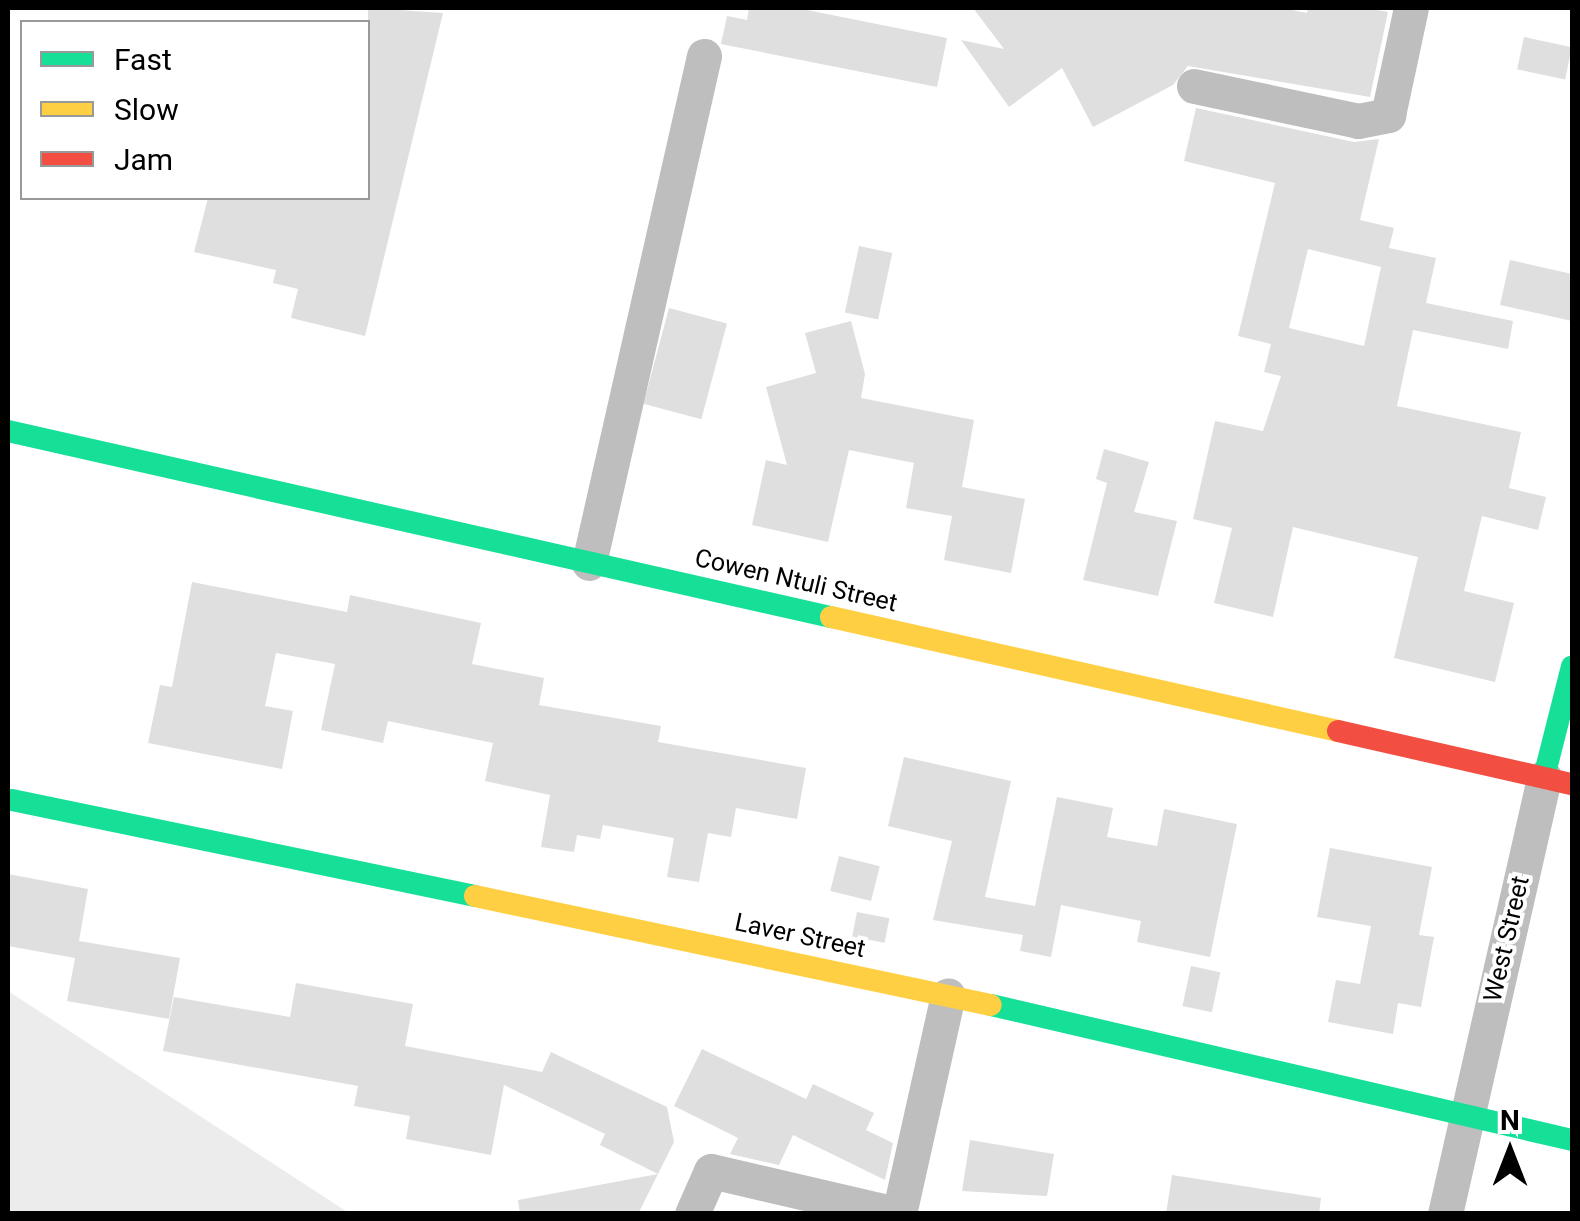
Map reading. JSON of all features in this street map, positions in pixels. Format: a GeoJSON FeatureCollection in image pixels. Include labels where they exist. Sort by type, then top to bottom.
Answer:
{"type":"FeatureCollection","features":[{"type":"Feature","properties":{"kind":"street"},"geometry":{"type":"LineString","coordinates":[[1194,86],[1358,121],[1388,115],[1411,8]]}},
{"type":"Feature","properties":{"kind":"street"},"geometry":{"type":"LineString","coordinates":[[589,563],[704,56]]}},
{"type":"Feature","properties":{"kind":"street","name":"Cowen Ntuli Street"},"geometry":{"type":"LineString","coordinates":[[8,432],[1558,781]]}},
{"type":"Feature","properties":{"kind":"street","name":"West Street"},"geometry":{"type":"LineString","coordinates":[[1444,1214],[1466,1114],[1558,781],[1572,666]]}},
{"type":"Feature","properties":{"kind":"street","name":"Laver Street"},"geometry":{"type":"LineString","coordinates":[[12,800],[948,995],[1572,1140]]}},
{"type":"Feature","properties":{"kind":"street"},"geometry":{"type":"LineString","coordinates":[[692,1214],[711,1171],[898,1214],[948,995]]}},
{"type":"Feature","properties":{"kind":"shaded area"},"geometry":{"type":"Polygon","coordinates":[[[8,991],[349,1213],[8,1213],[8,991]]]}},
{"type":"Feature","properties":{"kind":"building"},"geometry":{"type":"Polygon","coordinates":[[[368,8],[443,13],[365,336],[291,318],[298,289],[273,283],[276,270],[194,252],[207,200],[370,200],[368,8]]]}},
{"type":"Feature","properties":{"kind":"building"},"geometry":{"type":"Polygon","coordinates":[[[749,8],[797,8],[947,38],[937,87],[721,44],[727,16],[747,20],[749,8]]]}},
{"type":"Feature","properties":{"kind":"building"},"geometry":{"type":"Polygon","coordinates":[[[973,8],[1282,8],[1307,13],[1308,8],[1367,8],[1388,12],[1370,97],[1188,66],[1173,85],[1093,127],[1062,68],[1009,107],[961,40],[1004,49],[973,8]]]}},
{"type":"Feature","properties":{"kind":"building"},"geometry":{"type":"Polygon","coordinates":[[[1524,37],[1572,47],[1565,79],[1517,69],[1524,37]]]}},
{"type":"Feature","properties":{"kind":"building"},"geometry":{"type":"Polygon","coordinates":[[[1196,108],[1354,142],[1379,139],[1360,220],[1394,228],[1389,248],[1436,258],[1426,303],[1513,321],[1508,349],[1413,330],[1397,406],[1521,432],[1509,488],[1546,497],[1538,530],[1482,516],[1464,591],[1514,603],[1495,682],[1394,658],[1418,557],[1293,527],[1273,617],[1214,603],[1232,528],[1193,519],[1215,421],[1263,431],[1281,376],[1264,372],[1271,344],[1238,336],[1275,183],[1184,161],[1196,108]],[[1308,249],[1289,328],[1364,346],[1381,267],[1308,249]]]}},
{"type":"Feature","properties":{"kind":"building"},"geometry":{"type":"Polygon","coordinates":[[[859,246],[892,253],[878,320],[845,313],[859,246]]]}},
{"type":"Feature","properties":{"kind":"building"},"geometry":{"type":"Polygon","coordinates":[[[1510,260],[1572,274],[1572,321],[1500,305],[1510,260]]]}},
{"type":"Feature","properties":{"kind":"building"},"geometry":{"type":"Polygon","coordinates":[[[669,308],[727,324],[701,419],[643,404],[669,308]]]}},
{"type":"Feature","properties":{"kind":"building"},"geometry":{"type":"Polygon","coordinates":[[[851,321],[865,374],[861,398],[974,420],[962,487],[1025,499],[1011,573],[944,560],[952,516],[906,508],[914,463],[849,450],[828,542],[752,525],[766,460],[787,465],[766,387],[816,373],[805,333],[851,321]]]}},
{"type":"Feature","properties":{"kind":"building"},"geometry":{"type":"Polygon","coordinates":[[[1104,449],[1149,462],[1134,512],[1177,521],[1158,596],[1083,580],[1107,483],[1096,479],[1104,449]]]}},
{"type":"Feature","properties":{"kind":"building"},"geometry":{"type":"Polygon","coordinates":[[[192,582],[347,612],[350,595],[481,623],[472,664],[544,678],[539,705],[661,726],[658,742],[806,768],[797,819],[736,808],[731,837],[708,833],[699,882],[667,877],[674,838],[603,825],[600,839],[577,835],[574,852],[541,847],[550,795],[485,781],[493,743],[388,721],[383,743],[321,730],[335,664],[276,653],[265,706],[293,711],[282,769],[148,743],[160,685],[172,687],[192,582]]]}},
{"type":"Feature","properties":{"kind":"building"},"geometry":{"type":"Polygon","coordinates":[[[904,757],[1011,781],[985,897],[1035,906],[1057,797],[1113,808],[1107,837],[1157,846],[1164,809],[1237,824],[1210,957],[1137,942],[1141,921],[1061,905],[1051,957],[1020,951],[1023,935],[933,920],[952,841],[888,826],[904,757]]]}},
{"type":"Feature","properties":{"kind":"building"},"geometry":{"type":"Polygon","coordinates":[[[1330,848],[1432,867],[1419,935],[1434,937],[1421,1007],[1398,1003],[1393,1034],[1328,1022],[1336,980],[1360,984],[1371,926],[1317,917],[1330,848]]]}},
{"type":"Feature","properties":{"kind":"building"},"geometry":{"type":"Polygon","coordinates":[[[839,856],[880,866],[871,901],[830,891],[839,856]]]}},
{"type":"Feature","properties":{"kind":"building"},"geometry":{"type":"Polygon","coordinates":[[[8,874],[88,889],[79,941],[180,958],[169,1019],[67,1001],[75,958],[8,946],[8,874]]]}},
{"type":"Feature","properties":{"kind":"building"},"geometry":{"type":"Polygon","coordinates":[[[857,912],[889,918],[885,943],[852,937],[857,912]]]}},
{"type":"Feature","properties":{"kind":"building"},"geometry":{"type":"Polygon","coordinates":[[[1191,966],[1220,972],[1212,1012],[1182,1006],[1191,966]]]}},
{"type":"Feature","properties":{"kind":"building"},"geometry":{"type":"Polygon","coordinates":[[[296,983],[413,1004],[405,1046],[542,1072],[551,1052],[667,1107],[674,1142],[658,1174],[600,1145],[605,1134],[504,1085],[491,1155],[406,1139],[410,1116],[354,1106],[358,1086],[163,1051],[174,997],[290,1017],[296,983]]]}},
{"type":"Feature","properties":{"kind":"building"},"geometry":{"type":"Polygon","coordinates":[[[702,1049],[806,1099],[813,1084],[874,1113],[866,1130],[893,1143],[885,1180],[793,1135],[779,1165],[730,1154],[738,1138],[674,1106],[702,1049]]]}},
{"type":"Feature","properties":{"kind":"building"},"geometry":{"type":"Polygon","coordinates":[[[970,1140],[1054,1154],[1047,1196],[962,1191],[970,1140]]]}},
{"type":"Feature","properties":{"kind":"building"},"geometry":{"type":"Polygon","coordinates":[[[658,1174],[638,1214],[520,1214],[518,1200],[658,1174]]]}},
{"type":"Feature","properties":{"kind":"building"},"geometry":{"type":"Polygon","coordinates":[[[1172,1175],[1321,1198],[1319,1214],[1166,1214],[1172,1175]]]}},
{"type":"Feature","properties":{"kind":"traffic: fast"},"geometry":{"type":"LineString","coordinates":[[8,431],[831,617]]}},
{"type":"Feature","properties":{"kind":"traffic: fast"},"geometry":{"type":"LineString","coordinates":[[1544,777],[1572,666]]}},
{"type":"Feature","properties":{"kind":"traffic: fast"},"geometry":{"type":"LineString","coordinates":[[12,800],[475,896]]}},
{"type":"Feature","properties":{"kind":"traffic: fast"},"geometry":{"type":"LineString","coordinates":[[991,1005],[1572,1140]]}},
{"type":"Feature","properties":{"kind":"traffic: slow"},"geometry":{"type":"LineString","coordinates":[[831,617],[1338,731]]}},
{"type":"Feature","properties":{"kind":"traffic: slow"},"geometry":{"type":"LineString","coordinates":[[475,896],[991,1005]]}},
{"type":"Feature","properties":{"kind":"traffic: jam"},"geometry":{"type":"LineString","coordinates":[[1338,731],[1572,784]]}}]}
